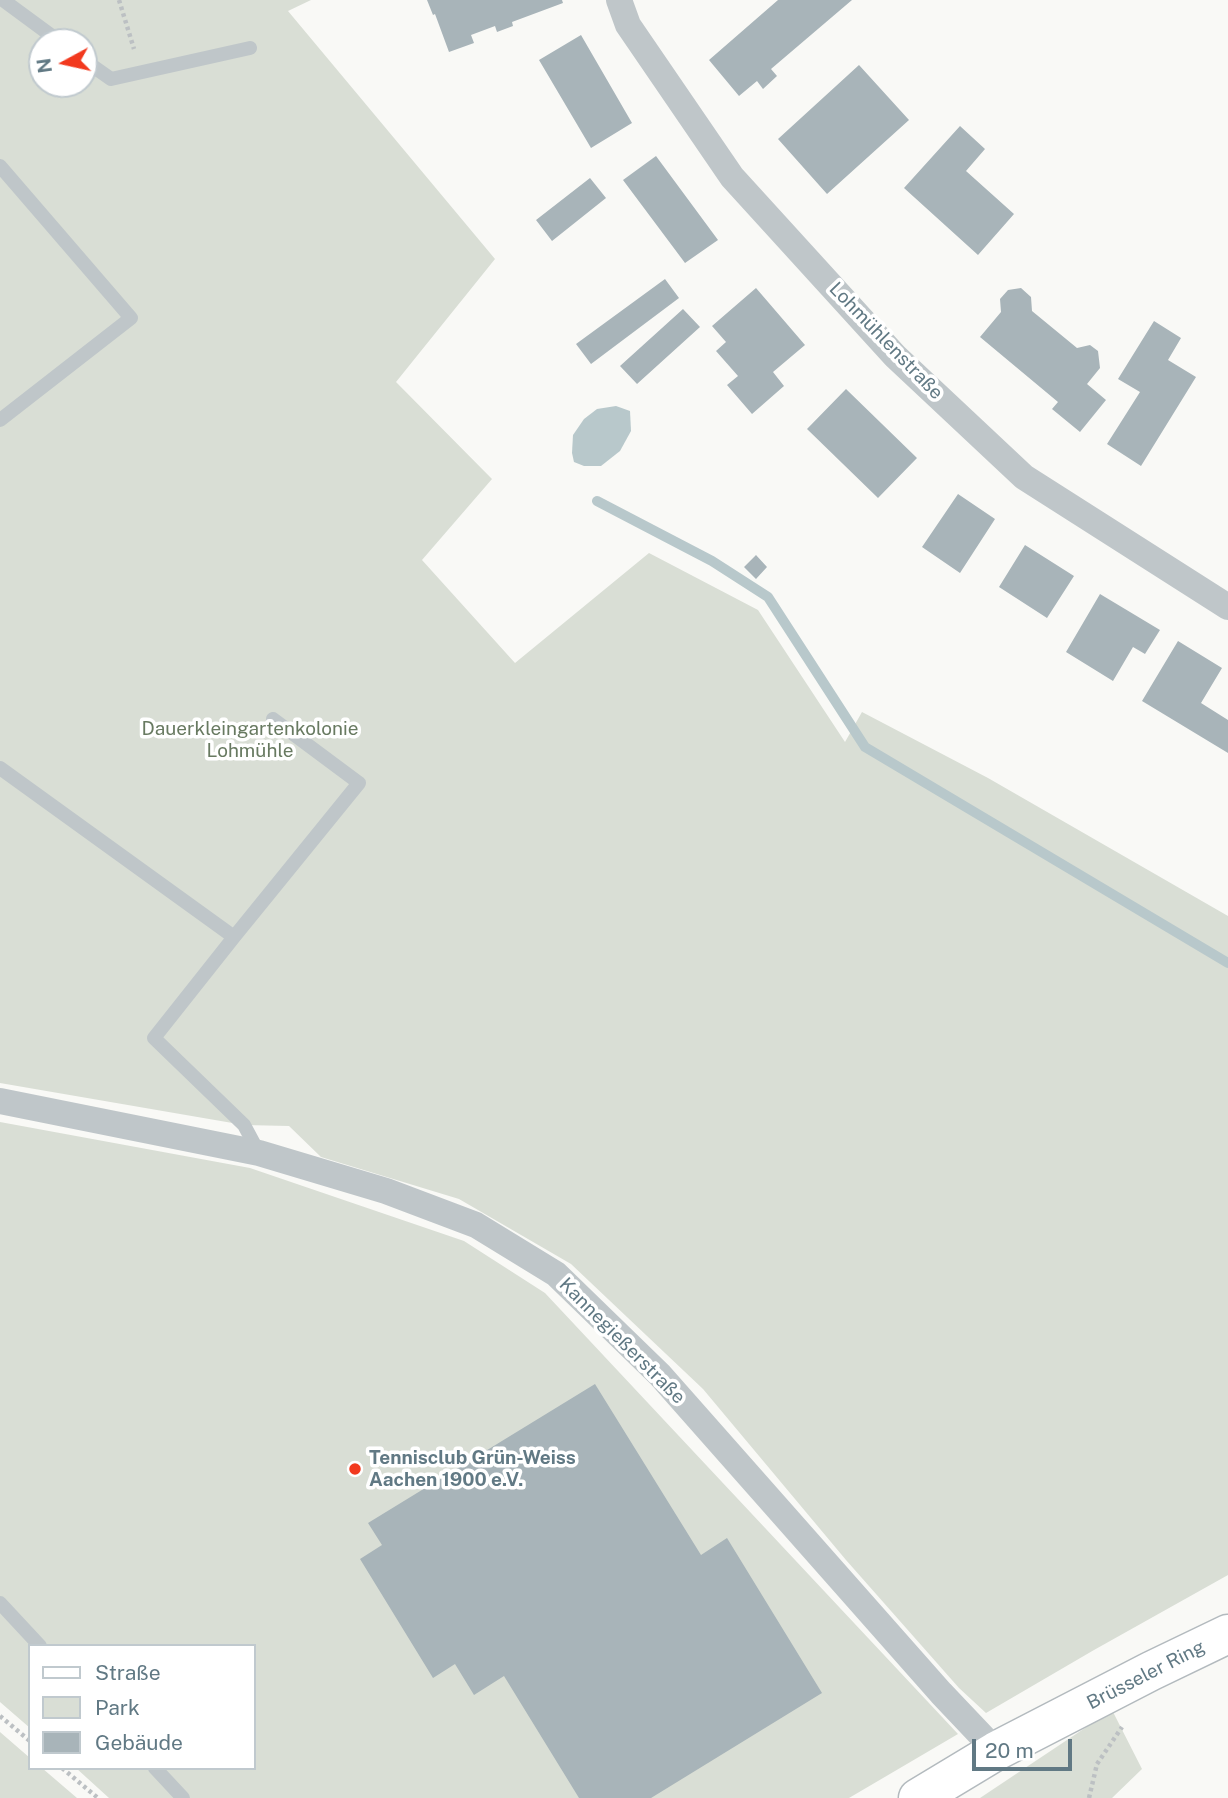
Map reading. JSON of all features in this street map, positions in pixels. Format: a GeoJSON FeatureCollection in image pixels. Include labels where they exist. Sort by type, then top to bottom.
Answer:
{"type":"FeatureCollection","features":[{"type":"Feature","properties":{"kind":"main road","name":"Brüsseler Ring"},"geometry":{"type":"LineString","coordinates":[[918,1798],[996,1751],[1228,1634]]}},
{"type":"Feature","properties":{"kind":"street","name":"Lohmühlenstraße"},"geometry":{"type":"LineString","coordinates":[[619,0],[628,25],[732,177],[895,356],[1024,477],[1228,607]]}},
{"type":"Feature","properties":{"kind":"street","name":"Kannegießerstraße"},"geometry":{"type":"LineString","coordinates":[[0,1101],[259,1153],[386,1191],[476,1225],[556,1274],[660,1375],[941,1693],[996,1751]]}},
{"type":"Feature","properties":{"kind":"lane"},"geometry":{"type":"LineString","coordinates":[[3,0],[41,28]]}},
{"type":"Feature","properties":{"kind":"lane"},"geometry":{"type":"LineString","coordinates":[[98,70],[111,79],[250,48]]}},
{"type":"Feature","properties":{"kind":"lane"},"geometry":{"type":"LineString","coordinates":[[0,166],[131,318],[0,420]]}},
{"type":"Feature","properties":{"kind":"lane"},"geometry":{"type":"LineString","coordinates":[[259,1153],[244,1125],[154,1038],[359,783],[273,719]]}},
{"type":"Feature","properties":{"kind":"lane"},"geometry":{"type":"LineString","coordinates":[[0,768],[233,937]]}},
{"type":"Feature","properties":{"kind":"lane"},"geometry":{"type":"LineString","coordinates":[[0,1603],[38,1644]]}},
{"type":"Feature","properties":{"kind":"lane"},"geometry":{"type":"LineString","coordinates":[[157,1770],[183,1798]]}},
{"type":"Feature","properties":{"kind":"path"},"geometry":{"type":"LineString","coordinates":[[119,0],[141,73]]}},
{"type":"Feature","properties":{"kind":"path"},"geometry":{"type":"LineString","coordinates":[[0,1716],[28,1739]]}},
{"type":"Feature","properties":{"kind":"path"},"geometry":{"type":"LineString","coordinates":[[1089,1798],[1097,1764],[1125,1721]]}},
{"type":"Feature","properties":{"kind":"path"},"geometry":{"type":"LineString","coordinates":[[64,1770],[97,1798]]}},
{"type":"Feature","properties":{"kind":"green space","name":"Dauerkleingartenkolonie Lohmühle"},"geometry":{"type":"Polygon","coordinates":[[[0,0],[311,0],[288,11],[495,259],[396,382],[492,479],[422,560],[515,663],[649,553],[758,610],[845,742],[862,712],[988,778],[1228,916],[1228,1575],[986,1713],[959,1688],[846,1560],[703,1389],[571,1264],[459,1199],[321,1157],[289,1126],[244,1125],[0,1083],[0,0]]]}},
{"type":"Feature","properties":{"kind":"green space","name":"Tennisclub Grün-Weiss Aachen 1900 e.V."},"geometry":{"type":"Polygon","coordinates":[[[0,1122],[250,1168],[464,1241],[545,1293],[958,1734],[849,1798],[109,1798],[78,1770],[256,1770],[256,1644],[28,1644],[28,1726],[0,1702],[0,1122]]]}},
{"type":"Feature","properties":{"kind":"green space"},"geometry":{"type":"Polygon","coordinates":[[[1112,1710],[1142,1769],[1112,1798],[980,1798],[1112,1710]]]}},
{"type":"Feature","properties":{"kind":"green space"},"geometry":{"type":"Polygon","coordinates":[[[0,1732],[28,1756],[28,1770],[44,1770],[77,1798],[0,1798],[0,1732]]]}},
{"type":"Feature","properties":{"kind":"shaded area"},"geometry":{"type":"Polygon","coordinates":[[[616,406],[630,411],[631,431],[620,451],[601,466],[584,466],[574,462],[573,435],[584,419],[597,409],[616,406]]]}},
{"type":"Feature","properties":{"kind":"building"},"geometry":{"type":"Polygon","coordinates":[[[427,0],[562,0],[563,3],[512,22],[513,26],[497,32],[495,26],[471,35],[474,43],[449,52],[427,0]]]}},
{"type":"Feature","properties":{"kind":"building"},"geometry":{"type":"Polygon","coordinates":[[[778,0],[852,0],[771,69],[777,76],[763,89],[757,81],[739,96],[709,60],[778,0]]]}},
{"type":"Feature","properties":{"kind":"building"},"geometry":{"type":"Polygon","coordinates":[[[581,35],[632,123],[591,148],[539,60],[581,35]]]}},
{"type":"Feature","properties":{"kind":"building"},"geometry":{"type":"Polygon","coordinates":[[[859,65],[909,120],[827,194],[778,139],[859,65]]]}},
{"type":"Feature","properties":{"kind":"building"},"geometry":{"type":"Polygon","coordinates":[[[960,126],[985,149],[966,171],[1014,214],[978,255],[904,188],[960,126]]]}},
{"type":"Feature","properties":{"kind":"building"},"geometry":{"type":"Polygon","coordinates":[[[656,156],[718,240],[685,263],[623,180],[656,156]]]}},
{"type":"Feature","properties":{"kind":"building"},"geometry":{"type":"Polygon","coordinates":[[[590,178],[606,198],[552,241],[536,220],[590,178]]]}},
{"type":"Feature","properties":{"kind":"building"},"geometry":{"type":"Polygon","coordinates":[[[665,279],[679,298],[591,364],[576,344],[665,279]]]}},
{"type":"Feature","properties":{"kind":"building"},"geometry":{"type":"Polygon","coordinates":[[[756,288],[805,345],[773,372],[784,386],[752,414],[727,385],[738,376],[716,351],[726,342],[712,326],[756,288]]]}},
{"type":"Feature","properties":{"kind":"building"},"geometry":{"type":"Polygon","coordinates":[[[1021,288],[1031,297],[1032,311],[1077,348],[1090,345],[1098,351],[1100,368],[1087,384],[1106,400],[1080,432],[1052,409],[1058,402],[980,337],[1001,312],[1000,299],[1008,290],[1021,288]]]}},
{"type":"Feature","properties":{"kind":"building"},"geometry":{"type":"Polygon","coordinates":[[[683,309],[700,327],[637,384],[620,366],[683,309]]]}},
{"type":"Feature","properties":{"kind":"building"},"geometry":{"type":"Polygon","coordinates":[[[1154,321],[1181,338],[1168,360],[1196,377],[1141,466],[1107,444],[1140,392],[1118,379],[1154,321]]]}},
{"type":"Feature","properties":{"kind":"building"},"geometry":{"type":"Polygon","coordinates":[[[846,389],[917,458],[878,498],[807,429],[846,389]]]}},
{"type":"Feature","properties":{"kind":"building"},"geometry":{"type":"Polygon","coordinates":[[[958,494],[995,519],[960,573],[922,547],[958,494]]]}},
{"type":"Feature","properties":{"kind":"building"},"geometry":{"type":"Polygon","coordinates":[[[1025,545],[1074,576],[1047,618],[999,587],[1025,545]]]}},
{"type":"Feature","properties":{"kind":"building"},"geometry":{"type":"Polygon","coordinates":[[[756,555],[767,567],[756,579],[744,567],[756,555]]]}},
{"type":"Feature","properties":{"kind":"building"},"geometry":{"type":"Polygon","coordinates":[[[1100,594],[1160,630],[1145,654],[1133,647],[1113,681],[1066,652],[1100,594]]]}},
{"type":"Feature","properties":{"kind":"building"},"geometry":{"type":"Polygon","coordinates":[[[1178,641],[1222,668],[1201,703],[1228,720],[1228,753],[1142,701],[1178,641]]]}},
{"type":"Feature","properties":{"kind":"building"},"geometry":{"type":"Polygon","coordinates":[[[595,1384],[701,1555],[727,1538],[822,1693],[651,1798],[579,1798],[504,1676],[474,1695],[455,1664],[433,1678],[360,1559],[382,1545],[368,1523],[595,1384]]]}},
{"type":"Feature","properties":{"kind":"waterway"},"geometry":{"type":"LineString","coordinates":[[597,501],[712,561],[768,597],[865,747],[1228,963]]}},
{"type":"Feature","properties":{"kind":"place","name":"Tennisclub Grün-Weiss Aachen 1900 e.V."},"geometry":{"type":"Point","coordinates":[355,1469]}}]}
